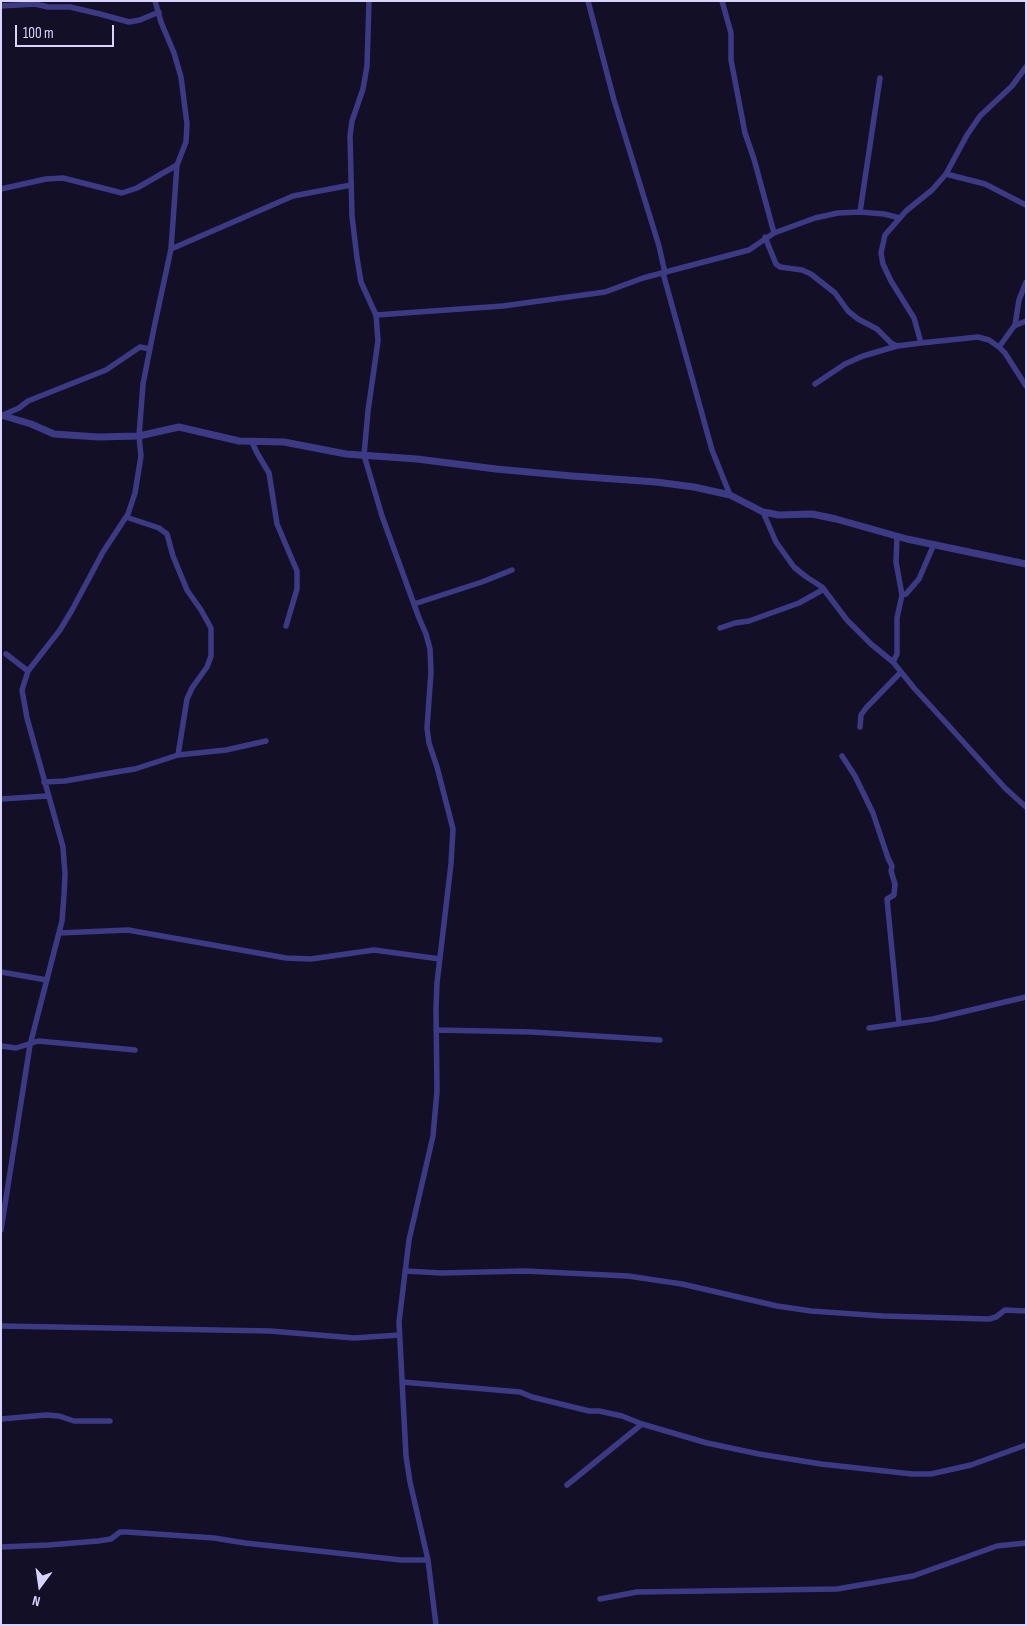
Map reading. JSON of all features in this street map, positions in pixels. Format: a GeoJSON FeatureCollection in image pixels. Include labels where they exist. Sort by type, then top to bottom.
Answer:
{"type":"FeatureCollection","features":[{"type":"Feature","properties":{"kind":"street"},"geometry":{"type":"LineString","coordinates":[[1,1230],[30,1045],[62,921],[65,874],[63,847],[47,796],[22,695],[24,680],[28,671],[60,630],[72,610],[103,552],[126,516],[135,493],[141,456],[139,436],[143,384],[171,249],[177,165],[186,142],[187,124],[181,77],[155,1]]}},
{"type":"Feature","properties":{"kind":"street"},"geometry":{"type":"LineString","coordinates":[[368,1],[369,57],[363,89],[352,121],[350,136],[354,233],[361,282],[376,315],[378,346],[368,411],[364,455],[382,516],[430,648],[431,672],[427,728],[429,743],[453,829],[451,864],[437,983],[437,1091],[433,1136],[409,1240],[399,1315],[406,1456],[428,1560],[436,1625]]}},
{"type":"Feature","properties":{"kind":"street"},"geometry":{"type":"LineString","coordinates":[[588,1],[614,100],[659,246],[664,273],[712,450],[730,495]]}},
{"type":"Feature","properties":{"kind":"street"},"geometry":{"type":"LineString","coordinates":[[722,1],[731,34],[731,60],[745,133],[774,233]]}},
{"type":"Feature","properties":{"kind":"street"},"geometry":{"type":"LineString","coordinates":[[1,6],[35,4],[48,7],[70,7],[128,22],[140,20],[158,12]]}},
{"type":"Feature","properties":{"kind":"street"},"geometry":{"type":"LineString","coordinates":[[921,343],[914,318],[891,281],[883,264],[881,253],[885,235],[906,211],[932,190],[946,174],[967,135],[980,116],[1012,86],[1026,67]]}},
{"type":"Feature","properties":{"kind":"street"},"geometry":{"type":"LineString","coordinates":[[860,212],[880,78]]}},
{"type":"Feature","properties":{"kind":"street"},"geometry":{"type":"LineString","coordinates":[[1,190],[46,179],[63,178],[122,193],[137,188],[177,165]]}},
{"type":"Feature","properties":{"kind":"street"},"geometry":{"type":"LineString","coordinates":[[946,174],[985,184],[1026,205]]}},
{"type":"Feature","properties":{"kind":"street"},"geometry":{"type":"LineString","coordinates":[[171,249],[235,223],[293,196],[351,185]]}},
{"type":"Feature","properties":{"kind":"street"},"geometry":{"type":"LineString","coordinates":[[376,315],[487,308],[605,292],[643,278],[749,250],[760,243],[765,237],[816,218],[838,213],[860,212],[884,214],[900,218]]}},
{"type":"Feature","properties":{"kind":"street"},"geometry":{"type":"LineString","coordinates":[[765,237],[776,264],[780,267],[802,270],[811,274],[835,293],[848,311],[877,329],[891,343],[897,346]]}},
{"type":"Feature","properties":{"kind":"street"},"geometry":{"type":"LineString","coordinates":[[999,347],[1014,326],[1019,300],[1026,282]]}},
{"type":"Feature","properties":{"kind":"street"},"geometry":{"type":"LineString","coordinates":[[1014,326],[1026,321]]}},
{"type":"Feature","properties":{"kind":"street"},"geometry":{"type":"LineString","coordinates":[[815,384],[845,364],[863,356],[897,346],[978,337],[989,340],[999,347],[1026,386]]}},
{"type":"Feature","properties":{"kind":"street"},"geometry":{"type":"LineString","coordinates":[[2,415],[20,408],[28,401],[106,370],[140,347],[150,349]]}},
{"type":"Feature","properties":{"kind":"street"},"geometry":{"type":"LineString","coordinates":[[2,415],[54,434],[98,437],[139,436],[179,428],[239,441],[284,442],[346,454],[417,458],[496,469],[656,482],[694,487],[730,495],[763,512],[778,515],[812,514],[897,536],[1026,564]]}},
{"type":"Feature","properties":{"kind":"street"},"geometry":{"type":"LineString","coordinates":[[252,442],[269,473],[277,524],[297,571],[297,589],[286,626]]}},
{"type":"Feature","properties":{"kind":"street"},"geometry":{"type":"LineString","coordinates":[[763,512],[776,542],[785,556],[800,572],[824,589],[847,620],[871,644],[893,662],[914,688],[1006,788],[1026,806]]}},
{"type":"Feature","properties":{"kind":"street"},"geometry":{"type":"LineString","coordinates":[[126,516],[159,528],[167,534],[181,578],[211,628],[211,656],[207,667],[192,688],[187,699],[178,755]]}},
{"type":"Feature","properties":{"kind":"street"},"geometry":{"type":"LineString","coordinates":[[893,662],[897,654],[896,618],[902,595],[896,562],[897,536]]}},
{"type":"Feature","properties":{"kind":"street"},"geometry":{"type":"LineString","coordinates":[[902,595],[906,594],[919,579],[934,544]]}},
{"type":"Feature","properties":{"kind":"street"},"geometry":{"type":"LineString","coordinates":[[414,604],[482,582],[512,570]]}},
{"type":"Feature","properties":{"kind":"street"},"geometry":{"type":"LineString","coordinates":[[720,628],[735,622],[749,621],[799,603],[824,589]]}},
{"type":"Feature","properties":{"kind":"street"},"geometry":{"type":"LineString","coordinates":[[6,654],[28,671]]}},
{"type":"Feature","properties":{"kind":"street"},"geometry":{"type":"LineString","coordinates":[[860,727],[862,715],[866,708],[901,672]]}},
{"type":"Feature","properties":{"kind":"street"},"geometry":{"type":"LineString","coordinates":[[44,782],[135,769],[178,755],[226,750],[266,741]]}},
{"type":"Feature","properties":{"kind":"street"},"geometry":{"type":"LineString","coordinates":[[842,756],[855,776],[873,814],[892,866],[891,871],[895,884],[894,895],[887,899],[898,1024]]}},
{"type":"Feature","properties":{"kind":"street"},"geometry":{"type":"LineString","coordinates":[[1,800],[47,796]]}},
{"type":"Feature","properties":{"kind":"street"},"geometry":{"type":"LineString","coordinates":[[59,933],[128,930],[286,958],[311,959],[374,950],[440,959]]}},
{"type":"Feature","properties":{"kind":"street"},"geometry":{"type":"LineString","coordinates":[[1,972],[47,980]]}},
{"type":"Feature","properties":{"kind":"street"},"geometry":{"type":"LineString","coordinates":[[869,1028],[964,1012],[1026,997]]}},
{"type":"Feature","properties":{"kind":"street"},"geometry":{"type":"LineString","coordinates":[[436,1030],[532,1032],[660,1040]]}},
{"type":"Feature","properties":{"kind":"street"},"geometry":{"type":"LineString","coordinates":[[1,1046],[16,1048],[38,1041],[135,1050]]}},
{"type":"Feature","properties":{"kind":"street"},"geometry":{"type":"LineString","coordinates":[[405,1271],[441,1273],[525,1271],[628,1276],[682,1284],[778,1306],[811,1311],[882,1316],[992,1319],[1005,1310],[1026,1311]]}},
{"type":"Feature","properties":{"kind":"street"},"geometry":{"type":"LineString","coordinates":[[1,1326],[270,1332],[354,1338],[400,1335]]}},
{"type":"Feature","properties":{"kind":"street"},"geometry":{"type":"LineString","coordinates":[[402,1382],[520,1392],[532,1397],[589,1411],[614,1414],[707,1443],[759,1454],[821,1464],[912,1474],[931,1474],[971,1465],[1026,1445]]}},
{"type":"Feature","properties":{"kind":"street"},"geometry":{"type":"LineString","coordinates":[[1,1419],[46,1415],[59,1416],[74,1421],[110,1422]]}},
{"type":"Feature","properties":{"kind":"street"},"geometry":{"type":"LineString","coordinates":[[567,1485],[642,1424]]}},
{"type":"Feature","properties":{"kind":"street"},"geometry":{"type":"LineString","coordinates":[[1,1547],[98,1541],[111,1539],[120,1532],[127,1532],[214,1538],[401,1560],[428,1560]]}},
{"type":"Feature","properties":{"kind":"street"},"geometry":{"type":"LineString","coordinates":[[600,1599],[637,1592],[837,1589],[913,1576],[997,1546],[1026,1543]]}}]}
